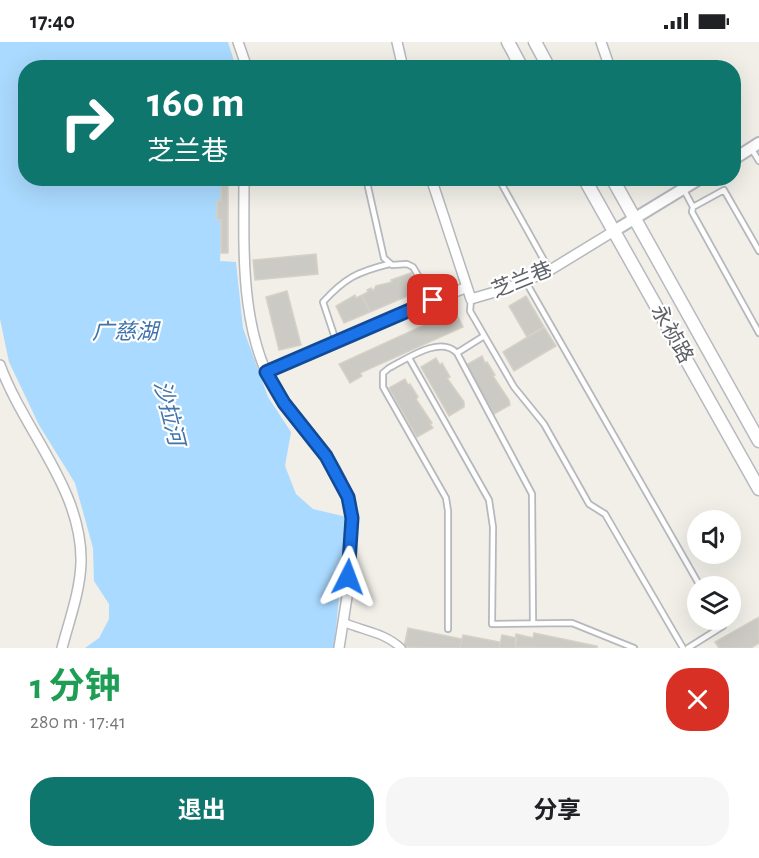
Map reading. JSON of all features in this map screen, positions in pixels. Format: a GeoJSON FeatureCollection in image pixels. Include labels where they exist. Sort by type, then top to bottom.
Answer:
{"type":"FeatureCollection","features":[{"type":"Feature","properties":{"kind":"main road"},"geometry":{"type":"LineString","coordinates":[[508,42],[518,60]]}},
{"type":"Feature","properties":{"kind":"main road"},"geometry":{"type":"LineString","coordinates":[[535,42],[545,60]]}},
{"type":"Feature","properties":{"kind":"main road","name":"永祯路"},"geometry":{"type":"LineString","coordinates":[[589,186],[759,489]]}},
{"type":"Feature","properties":{"kind":"main road","name":"永祯路"},"geometry":{"type":"LineString","coordinates":[[616,186],[759,441]]}},
{"type":"Feature","properties":{"kind":"street"},"geometry":{"type":"LineString","coordinates":[[238,42],[244,60]]}},
{"type":"Feature","properties":{"kind":"street"},"geometry":{"type":"LineString","coordinates":[[397,42],[402,60]]}},
{"type":"Feature","properties":{"kind":"street"},"geometry":{"type":"LineString","coordinates":[[601,42],[607,60]]}},
{"type":"Feature","properties":{"kind":"street"},"geometry":{"type":"LineString","coordinates":[[741,155],[755,146]]}},
{"type":"Feature","properties":{"kind":"street"},"geometry":{"type":"LineString","coordinates":[[244,186],[245,277],[253,329],[266,372],[284,403],[326,456],[348,497],[352,518],[339,648]]}},
{"type":"Feature","properties":{"kind":"street"},"geometry":{"type":"LineString","coordinates":[[433,186],[466,287]]}},
{"type":"Feature","properties":{"kind":"street"},"geometry":{"type":"LineString","coordinates":[[614,231],[688,186]]}},
{"type":"Feature","properties":{"kind":"street","name":"芝兰巷"},"geometry":{"type":"LineString","coordinates":[[266,372],[466,287],[471,299],[526,282],[550,271],[614,231]]}},
{"type":"Feature","properties":{"kind":"street"},"geometry":{"type":"LineString","coordinates":[[0,365],[19,410],[66,493],[79,539],[81,565],[62,648]]}},
{"type":"Feature","properties":{"kind":"street"},"geometry":{"type":"LineString","coordinates":[[343,622],[360,630],[389,636],[400,648]]}},
{"type":"Feature","properties":{"kind":"lane"},"geometry":{"type":"LineString","coordinates":[[755,146],[759,161]]}},
{"type":"Feature","properties":{"kind":"lane"},"geometry":{"type":"LineString","coordinates":[[368,186],[384,258],[389,264]]}},
{"type":"Feature","properties":{"kind":"lane"},"geometry":{"type":"LineString","coordinates":[[503,186],[550,271]]}},
{"type":"Feature","properties":{"kind":"lane"},"geometry":{"type":"LineString","coordinates":[[683,189],[693,207],[692,212],[759,333]]}},
{"type":"Feature","properties":{"kind":"lane"},"geometry":{"type":"LineString","coordinates":[[693,207],[724,190],[759,251]]}},
{"type":"Feature","properties":{"kind":"lane"},"geometry":{"type":"LineString","coordinates":[[336,342],[323,302],[345,279],[362,270],[389,264],[413,267],[433,300]]}},
{"type":"Feature","properties":{"kind":"lane"},"geometry":{"type":"LineString","coordinates":[[526,282],[694,576]]}},
{"type":"Feature","properties":{"kind":"lane"},"geometry":{"type":"LineString","coordinates":[[471,299],[470,311],[514,387],[544,424],[589,504],[605,514],[683,648]]}},
{"type":"Feature","properties":{"kind":"lane"},"geometry":{"type":"LineString","coordinates":[[457,353],[484,336]]}},
{"type":"Feature","properties":{"kind":"lane"},"geometry":{"type":"LineString","coordinates":[[448,629],[446,498],[383,387],[383,373],[439,345],[450,347],[457,353],[532,494],[533,623]]}},
{"type":"Feature","properties":{"kind":"lane"},"geometry":{"type":"LineString","coordinates":[[410,358],[489,500],[493,527],[492,624],[572,623],[634,648]]}},
{"type":"Feature","properties":{"kind":"lane"},"geometry":{"type":"LineString","coordinates":[[688,648],[717,630]]}},
{"type":"Feature","properties":{"kind":"water","name":"广慈湖"},"geometry":{"type":"Polygon","coordinates":[[[0,42],[228,42],[234,60],[18,60],[18,186],[224,186],[220,261],[236,262],[243,328],[268,397],[291,432],[285,466],[296,494],[313,509],[347,517],[334,648],[85,648],[99,638],[109,619],[109,604],[94,581],[93,548],[75,483],[39,425],[9,362],[0,319],[0,42]]]}},
{"type":"Feature","properties":{"kind":"building"},"geometry":{"type":"Polygon","coordinates":[[[221,186],[228,186],[228,253],[221,253],[221,220],[217,220],[217,201],[221,201],[221,186]]]}},
{"type":"Feature","properties":{"kind":"building"},"geometry":{"type":"Polygon","coordinates":[[[316,254],[318,274],[255,280],[253,260],[316,254]]]}},
{"type":"Feature","properties":{"kind":"building"},"geometry":{"type":"Polygon","coordinates":[[[411,273],[419,291],[370,312],[362,295],[368,292],[367,290],[371,288],[373,291],[376,286],[392,282],[391,280],[411,273]]]}},
{"type":"Feature","properties":{"kind":"building"},"geometry":{"type":"Polygon","coordinates":[[[287,291],[301,345],[279,350],[266,297],[287,291]]]}},
{"type":"Feature","properties":{"kind":"building"},"geometry":{"type":"Polygon","coordinates":[[[355,295],[356,298],[362,295],[370,312],[344,323],[336,306],[355,295]]]}},
{"type":"Feature","properties":{"kind":"building"},"geometry":{"type":"Polygon","coordinates":[[[526,296],[544,327],[527,337],[509,306],[526,296]]]}},
{"type":"Feature","properties":{"kind":"building"},"geometry":{"type":"Polygon","coordinates":[[[455,311],[463,327],[360,373],[362,376],[350,383],[339,364],[455,311]]]}},
{"type":"Feature","properties":{"kind":"building"},"geometry":{"type":"Polygon","coordinates":[[[544,327],[556,346],[514,371],[503,352],[544,327]]]}},
{"type":"Feature","properties":{"kind":"building"},"geometry":{"type":"Polygon","coordinates":[[[482,356],[509,400],[510,405],[494,414],[466,365],[482,356]]]}},
{"type":"Feature","properties":{"kind":"building"},"geometry":{"type":"Polygon","coordinates":[[[436,358],[440,365],[442,363],[450,377],[447,378],[464,402],[464,407],[449,416],[421,367],[436,358]]]}},
{"type":"Feature","properties":{"kind":"building"},"geometry":{"type":"Polygon","coordinates":[[[405,379],[432,423],[430,424],[433,428],[417,437],[389,388],[405,379]]]}},
{"type":"Feature","properties":{"kind":"building"},"geometry":{"type":"Polygon","coordinates":[[[759,617],[759,643],[751,648],[719,648],[715,642],[736,630],[741,630],[741,627],[759,617]]]}},
{"type":"Feature","properties":{"kind":"building"},"geometry":{"type":"Polygon","coordinates":[[[408,628],[462,639],[460,648],[404,647],[408,628]]]}},
{"type":"Feature","properties":{"kind":"building"},"geometry":{"type":"Polygon","coordinates":[[[534,633],[597,646],[597,648],[515,647],[516,634],[533,638],[534,633]]]}},
{"type":"Feature","properties":{"kind":"building"},"geometry":{"type":"Polygon","coordinates":[[[463,635],[500,642],[499,648],[460,648],[463,635]]]}},
{"type":"Feature","properties":{"kind":"building"},"geometry":{"type":"Polygon","coordinates":[[[502,635],[517,638],[515,648],[499,648],[502,635]]]}},
{"type":"Feature","properties":{"kind":"route"},"geometry":{"type":"LineString","coordinates":[[348,577],[352,518],[348,497],[334,468],[278,395],[266,372],[433,300]]}},
{"type":"Feature","properties":{"kind":"water label","name":"沙拉河"},"geometry":{"type":"Point","coordinates":[169,413]}}]}
